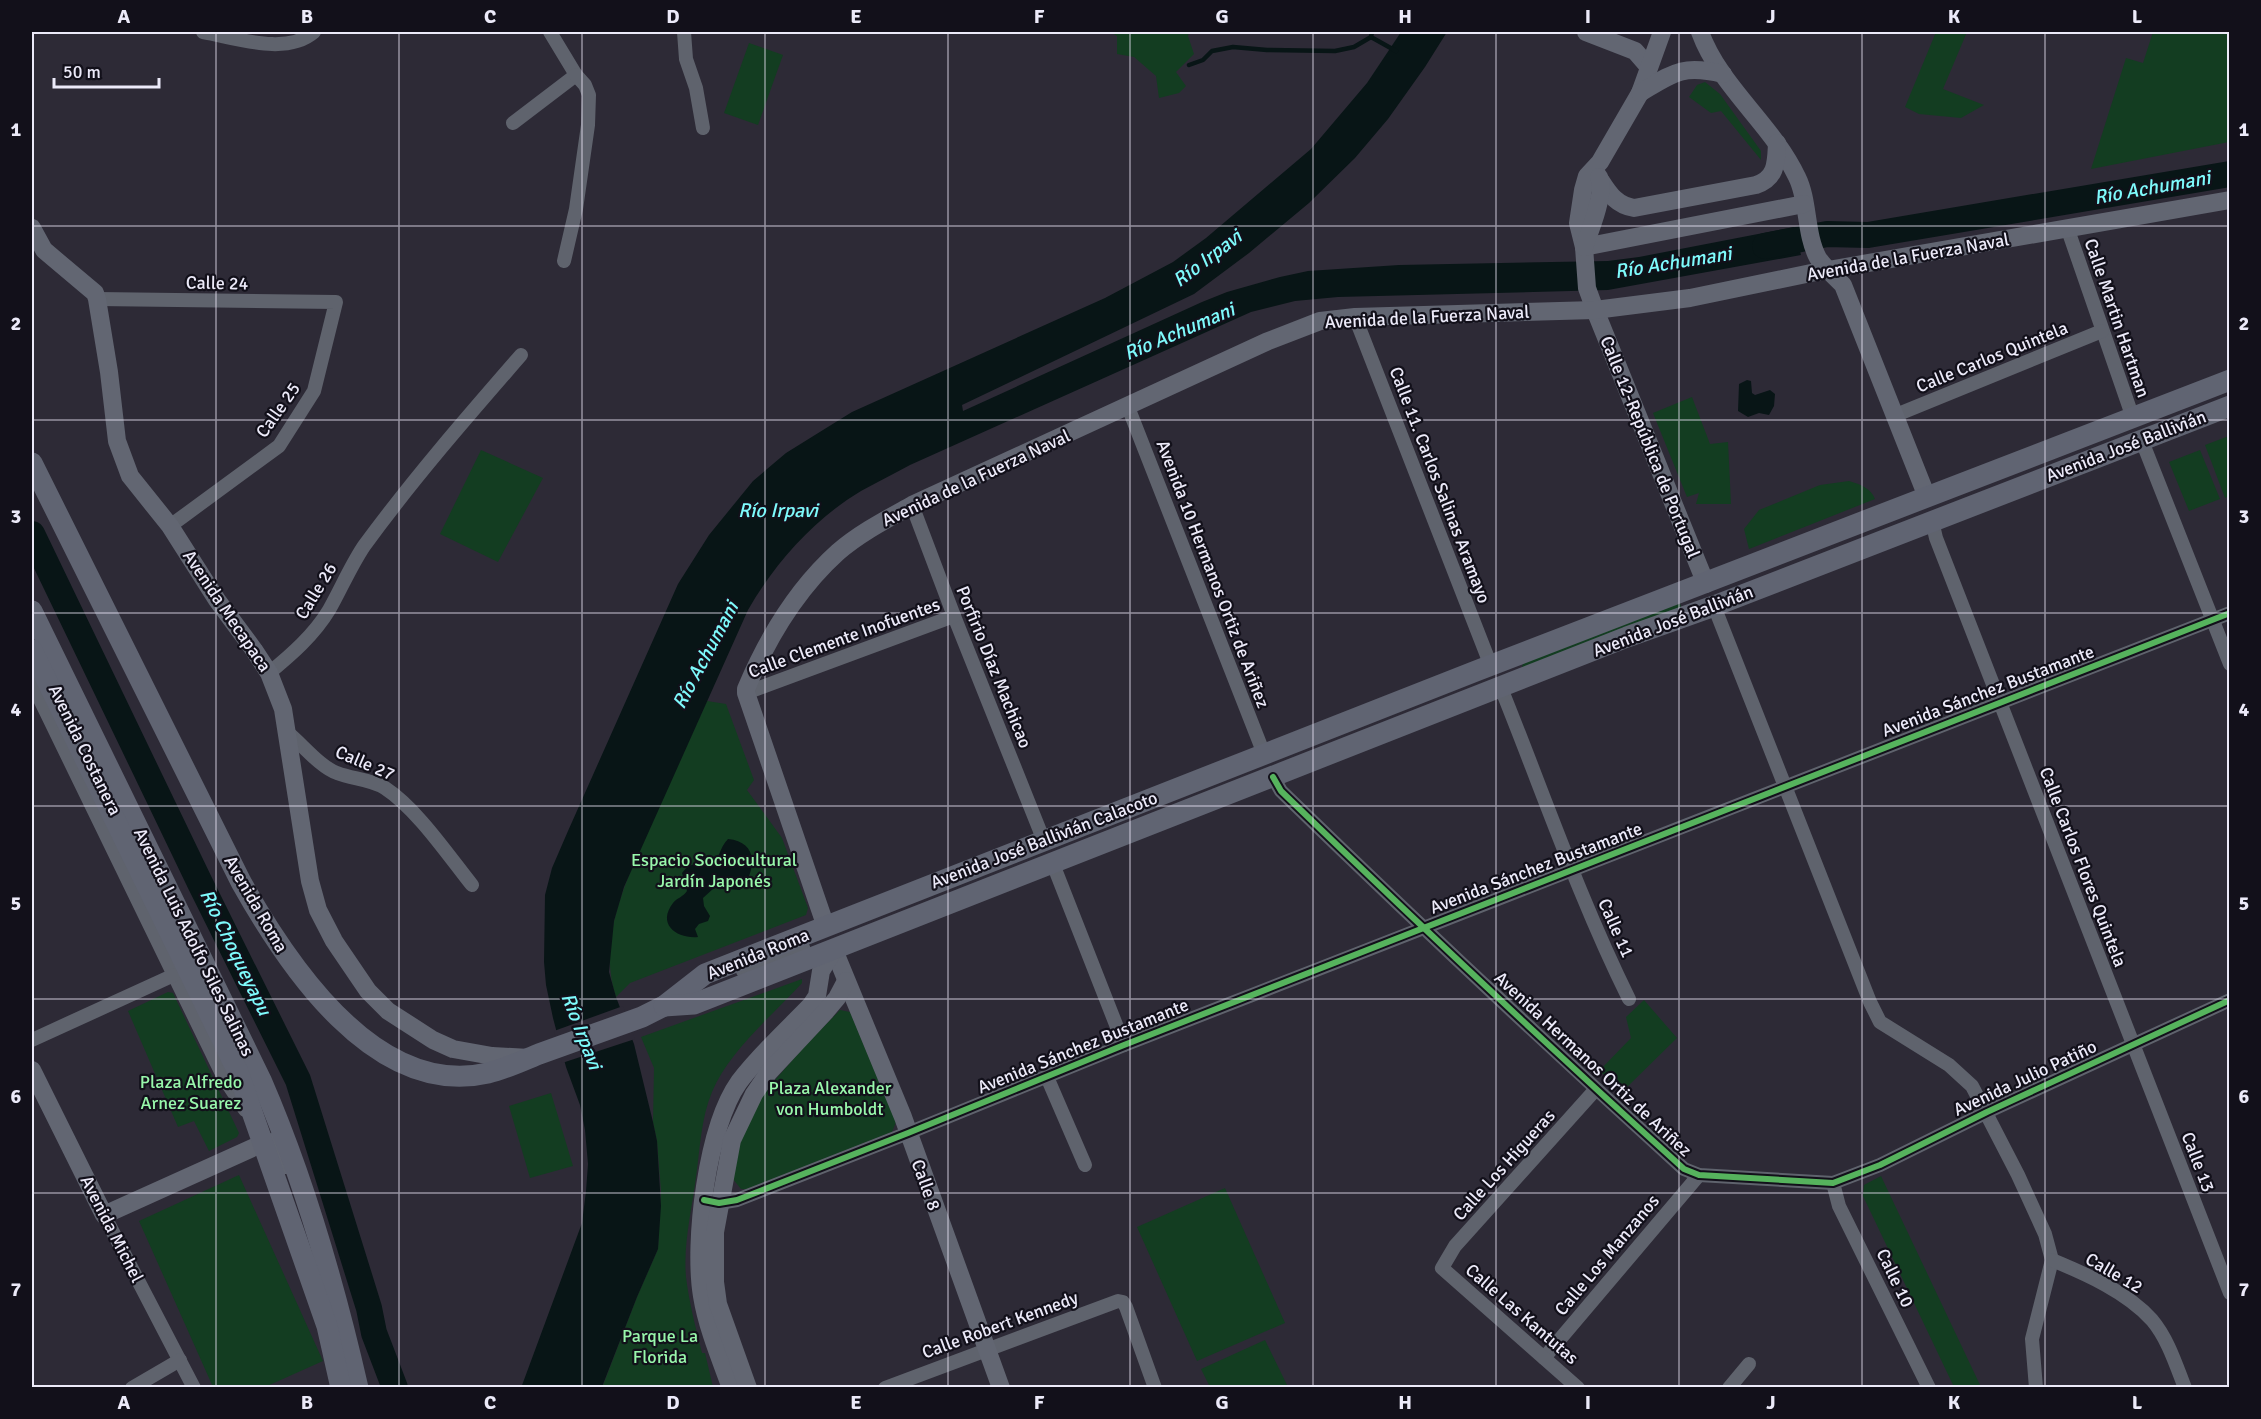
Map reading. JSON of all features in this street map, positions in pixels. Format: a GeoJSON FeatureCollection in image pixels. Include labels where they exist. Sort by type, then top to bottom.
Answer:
{"type":"FeatureCollection","features":[{"type":"Feature","properties":{"kind":"main road"},"geometry":{"type":"LineString","coordinates":[[1586,32],[1635,51],[1648,66]]}},
{"type":"Feature","properties":{"kind":"main road"},"geometry":{"type":"LineString","coordinates":[[1662,32],[1640,93],[1600,162],[1601,181],[1618,203],[1634,208],[1765,182],[1774,172],[1777,143]]}},
{"type":"Feature","properties":{"kind":"main road"},"geometry":{"type":"LineString","coordinates":[[1700,32],[1705,46],[1723,74],[1777,143],[1799,180],[1808,224],[1824,264],[1843,285],[1927,497],[1932,521]]}},
{"type":"Feature","properties":{"kind":"main road"},"geometry":{"type":"LineString","coordinates":[[1640,93],[1681,70],[1708,70],[1723,74]]}},
{"type":"Feature","properties":{"kind":"main road","name":"Calle 12-República de Portugal"},"geometry":{"type":"LineString","coordinates":[[1600,162],[1587,176],[1578,223],[1589,296],[1706,584]]}},
{"type":"Feature","properties":{"kind":"main road"},"geometry":{"type":"LineString","coordinates":[[1601,181],[1593,223],[1584,252],[1804,204]]}},
{"type":"Feature","properties":{"kind":"main road","name":"Avenida de la Fuerza Naval"},"geometry":{"type":"LineString","coordinates":[[746,693],[749,682],[779,625],[824,566],[857,538],[912,505],[1297,329],[1320,321],[1355,317],[1573,311],[1589,296],[1690,298],[1824,264],[2068,230],[2229,200]]}},
{"type":"Feature","properties":{"kind":"main road"},"geometry":{"type":"LineString","coordinates":[[32,228],[44,249],[95,293],[97,299]]}},
{"type":"Feature","properties":{"kind":"main road","name":"Avenida Mecapaca"},"geometry":{"type":"LineString","coordinates":[[97,299],[117,441],[130,476],[170,526],[217,600],[269,673],[283,709],[310,881],[318,910],[334,941],[368,991],[388,1011],[433,1040],[453,1049],[492,1056],[529,1058]]}},
{"type":"Feature","properties":{"kind":"main road","name":"Avenida José Ballivián"},"geometry":{"type":"LineString","coordinates":[[1264,754],[2229,380]]}},
{"type":"Feature","properties":{"kind":"main road","name":"Avenida José Ballivián"},"geometry":{"type":"LineString","coordinates":[[1117,839],[1164,818],[1627,637],[1714,606],[2229,406]]}},
{"type":"Feature","properties":{"kind":"main road","name":"Avenida Roma"},"geometry":{"type":"LineString","coordinates":[[32,463],[241,882],[269,932],[295,969],[338,1017],[364,1040],[388,1055],[432,1073],[454,1076],[488,1073],[642,1017],[664,1006],[705,974],[826,927]]}},
{"type":"Feature","properties":{"kind":"main road"},"geometry":{"type":"LineString","coordinates":[[1706,584],[1714,606]]}},
{"type":"Feature","properties":{"kind":"main road","name":"Avenida Luis Adolfo Siles Salinas"},"geometry":{"type":"LineString","coordinates":[[32,611],[261,1080],[286,1138],[333,1282],[358,1388]]}},
{"type":"Feature","properties":{"kind":"main road","name":"Avenida Luis Adolfo Siles Salinas"},"geometry":{"type":"LineString","coordinates":[[32,650],[238,1072],[255,1119],[261,1144],[292,1223],[327,1326],[341,1388]]}},
{"type":"Feature","properties":{"kind":"main road"},"geometry":{"type":"LineString","coordinates":[[746,693],[834,950],[821,971],[818,996],[738,1084],[715,1141],[712,1202],[718,1304],[748,1388]]}},
{"type":"Feature","properties":{"kind":"main road"},"geometry":{"type":"LineString","coordinates":[[1264,754],[1273,777]]}},
{"type":"Feature","properties":{"kind":"main road","name":"Avenida José Ballivián Calacoto"},"geometry":{"type":"LineString","coordinates":[[826,927],[1264,754]]}},
{"type":"Feature","properties":{"kind":"main road","name":"Avenida José Ballivián Calacoto"},"geometry":{"type":"LineString","coordinates":[[834,950],[1117,839]]}},
{"type":"Feature","properties":{"kind":"main road"},"geometry":{"type":"LineString","coordinates":[[1044,841],[1053,864]]}},
{"type":"Feature","properties":{"kind":"main road","name":"Avenida Roma"},"geometry":{"type":"LineString","coordinates":[[664,1006],[694,1004],[834,950]]}},
{"type":"Feature","properties":{"kind":"main road","name":"Calle 8"},"geometry":{"type":"LineString","coordinates":[[834,950],[908,1133],[1001,1388]]}},
{"type":"Feature","properties":{"kind":"main road"},"geometry":{"type":"LineString","coordinates":[[731,1388],[712,1335],[702,1297],[699,1258],[712,1202],[732,1140],[754,1094],[769,1072],[812,1029],[837,998],[846,981]]}},
{"type":"Feature","properties":{"kind":"main road"},"geometry":{"type":"LineString","coordinates":[[453,1049],[462,1064],[454,1076]]}},
{"type":"Feature","properties":{"kind":"main road","name":"Avenida Michel"},"geometry":{"type":"LineString","coordinates":[[32,1070],[104,1215]]}},
{"type":"Feature","properties":{"kind":"main road"},"geometry":{"type":"LineString","coordinates":[[104,1215],[261,1144],[272,1142],[278,1146],[327,1284],[337,1302]]}},
{"type":"Feature","properties":{"kind":"street"},"geometry":{"type":"LineString","coordinates":[[203,32],[272,44],[290,44],[305,39],[314,32]]}},
{"type":"Feature","properties":{"kind":"street"},"geometry":{"type":"LineString","coordinates":[[550,32],[589,95],[588,125],[576,209],[564,261]]}},
{"type":"Feature","properties":{"kind":"street"},"geometry":{"type":"LineString","coordinates":[[684,32],[686,59],[696,88],[703,128]]}},
{"type":"Feature","properties":{"kind":"street"},"geometry":{"type":"LineString","coordinates":[[513,123],[576,75]]}},
{"type":"Feature","properties":{"kind":"street","name":"Calle Martin Hartman"},"geometry":{"type":"LineString","coordinates":[[2068,230],[2133,418]]}},
{"type":"Feature","properties":{"kind":"street","name":"Calle 24"},"geometry":{"type":"LineString","coordinates":[[97,299],[336,302]]}},
{"type":"Feature","properties":{"kind":"street","name":"Calle 25"},"geometry":{"type":"LineString","coordinates":[[170,526],[279,446],[314,391],[336,302]]}},
{"type":"Feature","properties":{"kind":"street","name":"Calle 11. Carlos Salinas Aramayo"},"geometry":{"type":"LineString","coordinates":[[1355,317],[1491,666]]}},
{"type":"Feature","properties":{"kind":"street","name":"Calle Carlos Quintela"},"geometry":{"type":"LineString","coordinates":[[1896,415],[2102,331]]}},
{"type":"Feature","properties":{"kind":"street","name":"Calle 26"},"geometry":{"type":"LineString","coordinates":[[269,673],[289,657],[323,619],[363,547],[450,436],[521,354]]}},
{"type":"Feature","properties":{"kind":"street","name":"Avenida 10 Hermanos Ortiz de Ariñez"},"geometry":{"type":"LineString","coordinates":[[1128,406],[1264,754]]}},
{"type":"Feature","properties":{"kind":"street"},"geometry":{"type":"LineString","coordinates":[[2142,441],[2229,664]]}},
{"type":"Feature","properties":{"kind":"street","name":"Porfirio Díaz Machicao"},"geometry":{"type":"LineString","coordinates":[[912,505],[1044,841]]}},
{"type":"Feature","properties":{"kind":"street","name":"Calle Carlos Flores Quintela"},"geometry":{"type":"LineString","coordinates":[[1932,521],[1936,538],[2132,1045]]}},
{"type":"Feature","properties":{"kind":"street"},"geometry":{"type":"LineString","coordinates":[[1714,606],[1870,1002],[1880,1022],[1949,1065],[1972,1086],[1987,1112],[2045,1234],[2052,1260],[2032,1339],[2036,1388]]}},
{"type":"Feature","properties":{"kind":"street","name":"Avenida Sánchez Bustamante"},"geometry":{"type":"LineString","coordinates":[[712,1202],[737,1200],[1124,1045],[2229,613]]}},
{"type":"Feature","properties":{"kind":"street","name":"Calle Clemente Inofuentes"},"geometry":{"type":"LineString","coordinates":[[746,693],[954,616]]}},
{"type":"Feature","properties":{"kind":"street","name":"Avenida Costanera"},"geometry":{"type":"LineString","coordinates":[[32,682],[224,1078],[242,1108],[255,1119]]}},
{"type":"Feature","properties":{"kind":"street","name":"Calle 11"},"geometry":{"type":"LineString","coordinates":[[1501,688],[1571,871],[1629,999]]}},
{"type":"Feature","properties":{"kind":"street","name":"Calle 27"},"geometry":{"type":"LineString","coordinates":[[287,732],[320,763],[336,773],[383,787],[400,800],[472,885]]}},
{"type":"Feature","properties":{"kind":"street","name":"Avenida Hermanos Ortiz de Ariñez"},"geometry":{"type":"LineString","coordinates":[[1273,777],[1281,791],[1408,914],[1684,1169],[1699,1175],[1833,1183]]}},
{"type":"Feature","properties":{"kind":"street"},"geometry":{"type":"LineString","coordinates":[[1053,864],[1124,1045]]}},
{"type":"Feature","properties":{"kind":"street"},"geometry":{"type":"LineString","coordinates":[[32,1040],[174,975]]}},
{"type":"Feature","properties":{"kind":"street","name":"Avenida Julio Patiño"},"geometry":{"type":"LineString","coordinates":[[1833,1183],[1880,1165],[1987,1112],[2229,1000]]}},
{"type":"Feature","properties":{"kind":"street","name":"Calle 13"},"geometry":{"type":"LineString","coordinates":[[2132,1045],[2229,1293]]}},
{"type":"Feature","properties":{"kind":"street"},"geometry":{"type":"LineString","coordinates":[[1047,1077],[1085,1165]]}},
{"type":"Feature","properties":{"kind":"street","name":"Calle Los Higueras"},"geometry":{"type":"LineString","coordinates":[[1442,1268],[1455,1246],[1596,1089]]}},
{"type":"Feature","properties":{"kind":"street","name":"Calle Los Manzanos"},"geometry":{"type":"LineString","coordinates":[[1544,1358],[1699,1175]]}},
{"type":"Feature","properties":{"kind":"street","name":"Calle 10"},"geometry":{"type":"LineString","coordinates":[[1833,1183],[1839,1206],[1929,1388]]}},
{"type":"Feature","properties":{"kind":"street","name":"Avenida Michel"},"geometry":{"type":"LineString","coordinates":[[104,1215],[194,1388]]}},
{"type":"Feature","properties":{"kind":"street","name":"Calle 12"},"geometry":{"type":"LineString","coordinates":[[2052,1260],[2082,1272],[2136,1304],[2153,1322],[2167,1345],[2185,1388]]}},
{"type":"Feature","properties":{"kind":"street","name":"Calle Las Kantutas"},"geometry":{"type":"LineString","coordinates":[[1442,1268],[1578,1388]]}},
{"type":"Feature","properties":{"kind":"street","name":"Calle Robert Kennedy"},"geometry":{"type":"LineString","coordinates":[[885,1388],[1118,1301],[1124,1302],[1155,1388]]}},
{"type":"Feature","properties":{"kind":"street"},"geometry":{"type":"LineString","coordinates":[[132,1388],[180,1360]]}},
{"type":"Feature","properties":{"kind":"street"},"geometry":{"type":"LineString","coordinates":[[1729,1388],[1749,1364]]}},
{"type":"Feature","properties":{"kind":"green space"},"geometry":{"type":"Polygon","coordinates":[[[1110,32],[1189,32],[1188,36],[1194,54],[1176,72],[1186,86],[1179,93],[1159,98],[1156,76],[1134,57],[1117,54],[1117,36],[1110,32]]]}},
{"type":"Feature","properties":{"kind":"green space"},"geometry":{"type":"Polygon","coordinates":[[[1936,32],[1967,32],[1943,89],[1984,105],[1961,118],[1919,114],[1905,107],[1936,32]]]}},
{"type":"Feature","properties":{"kind":"green space"},"geometry":{"type":"Polygon","coordinates":[[[2153,32],[2229,32],[2229,142],[2091,169],[2126,58],[2143,63],[2153,32]]]}},
{"type":"Feature","properties":{"kind":"green space"},"geometry":{"type":"Polygon","coordinates":[[[749,43],[783,55],[758,125],[724,113],[749,43]]]}},
{"type":"Feature","properties":{"kind":"green space"},"geometry":{"type":"Polygon","coordinates":[[[1705,82],[1720,94],[1761,151],[1761,160],[1721,111],[1711,113],[1689,97],[1697,85],[1705,82]]]}},
{"type":"Feature","properties":{"kind":"green space"},"geometry":{"type":"Polygon","coordinates":[[[1692,397],[1710,444],[1728,442],[1731,504],[1696,504],[1699,493],[1687,497],[1653,413],[1692,397]]]}},
{"type":"Feature","properties":{"kind":"green space"},"geometry":{"type":"Polygon","coordinates":[[[2229,436],[2229,496],[2225,498],[2205,445],[2229,436]]]}},
{"type":"Feature","properties":{"kind":"green space"},"geometry":{"type":"Polygon","coordinates":[[[481,450],[543,478],[498,562],[440,534],[481,450]]]}},
{"type":"Feature","properties":{"kind":"green space"},"geometry":{"type":"Polygon","coordinates":[[[2200,450],[2220,499],[2189,511],[2169,462],[2200,450]]]}},
{"type":"Feature","properties":{"kind":"green space"},"geometry":{"type":"Polygon","coordinates":[[[1849,481],[1868,489],[1875,499],[1749,549],[1744,529],[1759,510],[1820,485],[1849,481]]]}},
{"type":"Feature","properties":{"kind":"green space"},"geometry":{"type":"Polygon","coordinates":[[[1680,603],[1681,607],[1522,667],[1523,663],[1680,603]]]}},
{"type":"Feature","properties":{"kind":"green space","name":"Espacio Sociocultural Jardín Japonés"},"geometry":{"type":"Polygon","coordinates":[[[707,701],[726,704],[754,780],[747,790],[782,838],[808,908],[806,915],[630,983],[616,997],[611,973],[610,950],[619,903],[637,857],[707,701]]]}},
{"type":"Feature","properties":{"kind":"green space","name":"Parque La Florida"},"geometry":{"type":"Polygon","coordinates":[[[802,979],[802,983],[752,1034],[729,1062],[712,1092],[705,1112],[688,1227],[685,1265],[693,1315],[713,1387],[602,1388],[658,1249],[661,1191],[653,1122],[654,1068],[641,1037],[802,979]]]}},
{"type":"Feature","properties":{"kind":"green space","name":"Plaza Alfredo Arnez Suarez"},"geometry":{"type":"Polygon","coordinates":[[[168,992],[173,993],[239,1133],[237,1137],[209,1151],[194,1121],[178,1127],[128,1011],[168,992]]]}},
{"type":"Feature","properties":{"kind":"green space"},"geometry":{"type":"Polygon","coordinates":[[[1644,1000],[1677,1038],[1624,1090],[1599,1071],[1631,1038],[1626,1017],[1644,1000]]]}},
{"type":"Feature","properties":{"kind":"green space","name":"Plaza Alexander von Humboldt"},"geometry":{"type":"Polygon","coordinates":[[[840,1010],[850,1012],[896,1122],[892,1132],[748,1189],[741,1189],[733,1179],[739,1141],[760,1097],[840,1010]]]}},
{"type":"Feature","properties":{"kind":"green space"},"geometry":{"type":"Polygon","coordinates":[[[551,1093],[573,1166],[530,1178],[509,1106],[551,1093]]]}},
{"type":"Feature","properties":{"kind":"green space"},"geometry":{"type":"Polygon","coordinates":[[[239,1175],[323,1361],[265,1387],[213,1387],[139,1221],[239,1175]]]}},
{"type":"Feature","properties":{"kind":"green space"},"geometry":{"type":"Polygon","coordinates":[[[1881,1176],[1981,1387],[1954,1387],[1863,1196],[1864,1185],[1881,1176]]]}},
{"type":"Feature","properties":{"kind":"green space"},"geometry":{"type":"Polygon","coordinates":[[[1225,1188],[1285,1323],[1197,1361],[1137,1227],[1225,1188]]]}},
{"type":"Feature","properties":{"kind":"green space"},"geometry":{"type":"Polygon","coordinates":[[[1265,1340],[1288,1387],[1210,1387],[1201,1369],[1265,1340]]]}},
{"type":"Feature","properties":{"kind":"water","name":"Río Irpavi"},"geometry":{"type":"Polygon","coordinates":[[[1401,32],[1447,32],[1388,119],[1355,158],[1309,203],[1249,253],[1194,294],[962,405],[963,411],[1202,302],[1227,292],[1308,271],[1399,265],[1608,261],[1794,227],[1801,255],[1608,290],[1338,297],[1295,301],[1251,312],[910,465],[861,491],[827,515],[783,559],[748,610],[624,887],[614,921],[609,972],[634,1044],[657,1141],[661,1206],[658,1249],[602,1387],[521,1388],[582,1223],[588,1164],[580,1105],[566,1067],[546,985],[545,895],[552,868],[678,584],[709,535],[753,481],[786,453],[852,412],[1105,298],[1173,262],[1206,238],[1311,149],[1367,83],[1401,32]]]}},
{"type":"Feature","properties":{"kind":"water"},"geometry":{"type":"Polygon","coordinates":[[[1747,380],[1751,381],[1752,393],[1755,395],[1770,390],[1775,394],[1774,406],[1769,415],[1759,413],[1748,417],[1738,411],[1739,384],[1747,380]]]}},
{"type":"Feature","properties":{"kind":"water"},"geometry":{"type":"Polygon","coordinates":[[[728,839],[738,841],[750,851],[752,866],[746,882],[740,890],[714,888],[703,898],[704,906],[710,916],[708,921],[699,924],[695,929],[698,937],[683,936],[677,933],[668,924],[667,918],[673,903],[687,891],[682,873],[695,864],[711,866],[728,839]]]}},
{"type":"Feature","properties":{"kind":"pier"},"geometry":{"type":"Polygon","coordinates":[[[623,1006],[635,1039],[562,1063],[554,1031],[623,1006]]]}},
{"type":"Feature","properties":{"kind":"waterway"},"geometry":{"type":"LineString","coordinates":[[1372,32],[1371,37],[1396,51]]}},
{"type":"Feature","properties":{"kind":"waterway"},"geometry":{"type":"LineString","coordinates":[[1189,65],[1203,60],[1212,51],[1233,47],[1335,51],[1354,47],[1371,37]]}},
{"type":"Feature","properties":{"kind":"waterway","name":"Río Achumani"},"geometry":{"type":"LineString","coordinates":[[1765,246],[1827,234],[1868,235],[2230,174]]}},
{"type":"Feature","properties":{"kind":"waterway","name":"Río Choqueyapu"},"geometry":{"type":"LineString","coordinates":[[32,534],[200,883],[298,1080],[369,1308],[374,1333],[395,1388]]}},
{"type":"Feature","properties":{"kind":"cycle path"},"geometry":{"type":"LineString","coordinates":[[704,1200],[719,1203],[737,1200],[1124,1045],[2230,613]]}},
{"type":"Feature","properties":{"kind":"cycle path"},"geometry":{"type":"LineString","coordinates":[[1273,777],[1281,791],[1531,1029],[1684,1169],[1699,1175],[1833,1183],[1880,1165],[1987,1112],[2230,1000]]}}]}
